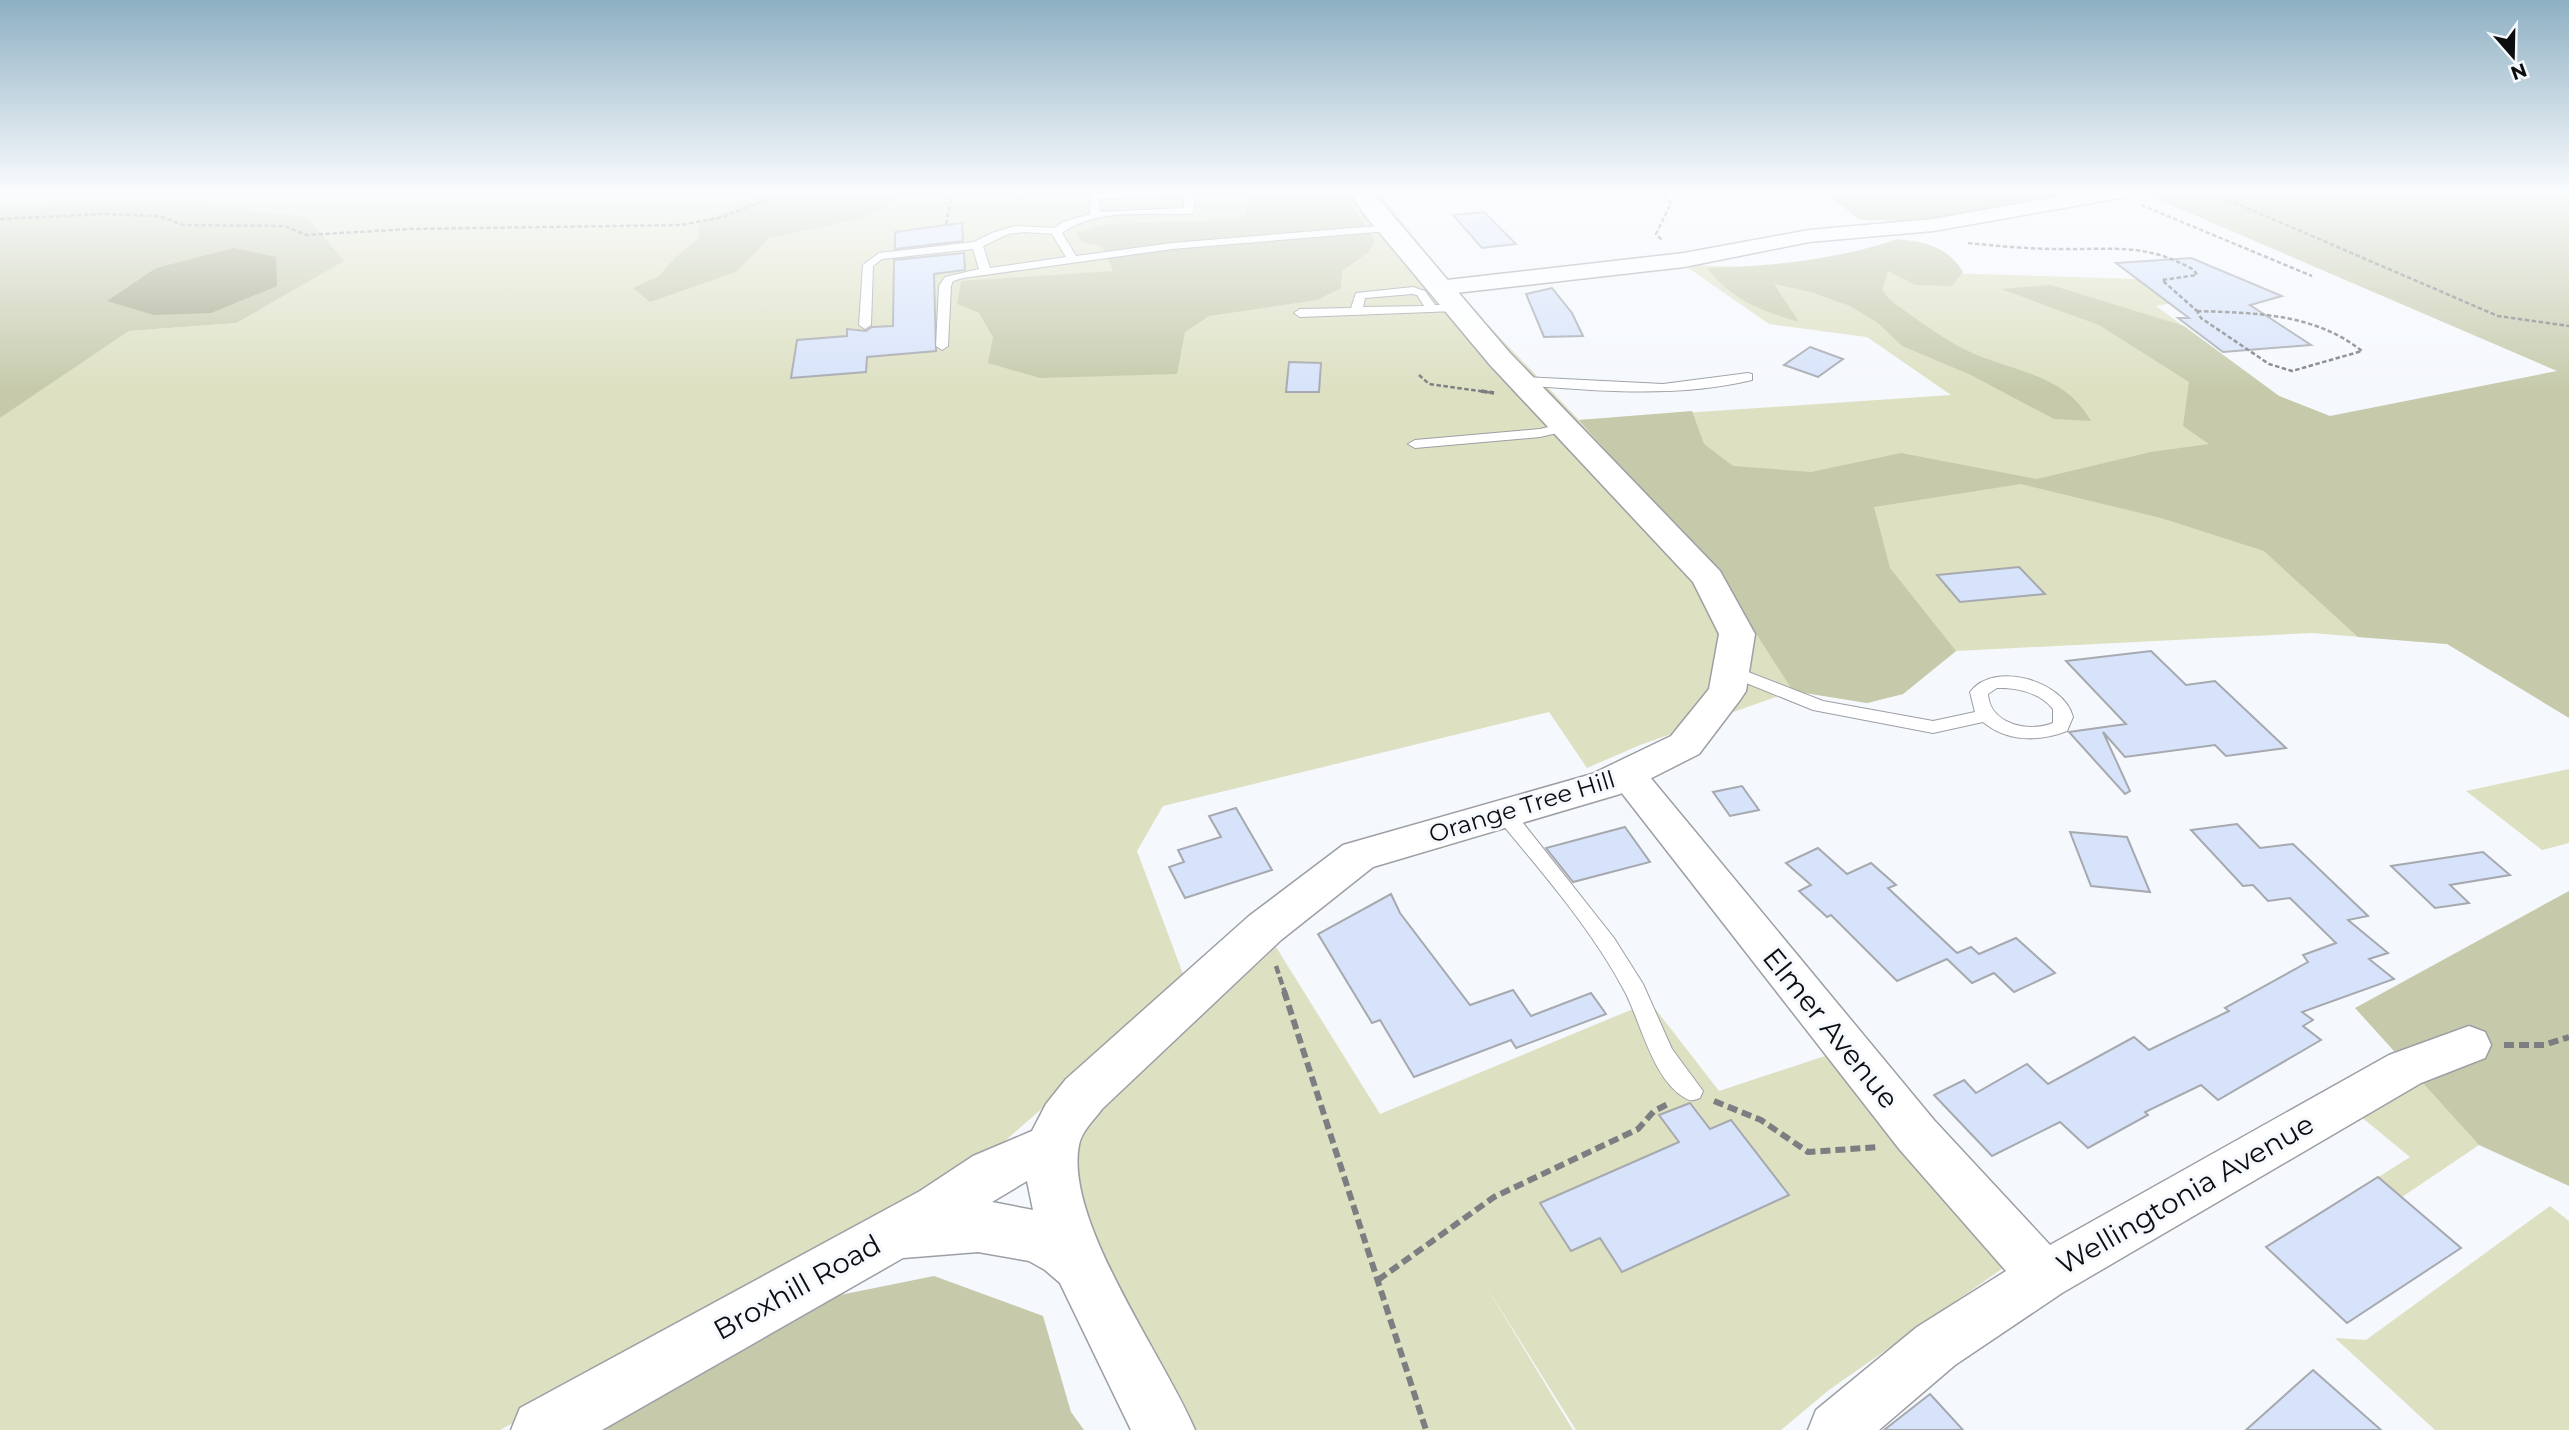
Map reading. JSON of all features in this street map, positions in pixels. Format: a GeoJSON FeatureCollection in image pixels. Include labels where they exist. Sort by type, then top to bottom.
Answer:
{"type":"FeatureCollection","features":[{"type":"Feature","properties":{"kind":"main road","name":"Orange Tree Hill"},"geometry":{"type":"LineString","coordinates":[[1164,1430],[1080,1264],[1055,1196],[1052,1148],[1062,1122],[1084,1094],[1265,928],[1358,856],[1606,784],[1685,745],[1727,691],[1737,634],[1708,578],[1442,301],[1410,257]]}},
{"type":"Feature","properties":{"kind":"main road","name":"Broxhill Road"},"geometry":{"type":"LineString","coordinates":[[542,1430],[939,1209],[990,1172],[1020,1156],[1052,1148]]}},
{"type":"Feature","properties":{"kind":"main road"},"geometry":{"type":"LineString","coordinates":[[875,1243],[935,1226],[975,1228],[1023,1233],[1050,1243],[1080,1264]]}},
{"type":"Feature","properties":{"kind":"street"},"geometry":{"type":"LineString","coordinates":[[1442,301],[1698,257]]}},
{"type":"Feature","properties":{"kind":"street","name":"Elmer Avenue"},"geometry":{"type":"LineString","coordinates":[[1627,774],[1917,1135],[2044,1276]]}},
{"type":"Feature","properties":{"kind":"street","name":"Wellingtonia Avenue"},"geometry":{"type":"LineString","coordinates":[[1836,1430],[1936,1346],[2044,1276],[2405,1069],[2469,1045]]}},
{"type":"Feature","properties":{"kind":"lane"},"geometry":{"type":"LineString","coordinates":[[865,326],[868,265],[878,257]]}},
{"type":"Feature","properties":{"kind":"lane"},"geometry":{"type":"LineString","coordinates":[[980,257],[985,271]]}},
{"type":"Feature","properties":{"kind":"lane"},"geometry":{"type":"LineString","coordinates":[[942,346],[945,286],[949,279],[985,271],[1090,257]]}},
{"type":"Feature","properties":{"kind":"lane"},"geometry":{"type":"LineString","coordinates":[[1356,311],[1360,295],[1413,290],[1442,301]]}},
{"type":"Feature","properties":{"kind":"lane"},"geometry":{"type":"LineString","coordinates":[[1300,313],[1356,311],[1442,301]]}},
{"type":"Feature","properties":{"kind":"lane"},"geometry":{"type":"LineString","coordinates":[[1526,386],[1683,387],[1715,385],[1748,377]]}},
{"type":"Feature","properties":{"kind":"lane"},"geometry":{"type":"LineString","coordinates":[[1415,444],[1540,433],[1565,427]]}},
{"type":"Feature","properties":{"kind":"lane"},"geometry":{"type":"LineString","coordinates":[[1730,670],[1819,706],[1933,727],[1986,715],[2005,727],[2036,734],[2052,732],[2061,727],[2064,719],[2063,710],[2046,694],[2032,687],[2006,682],[1993,683],[1979,692],[1978,701],[1986,715]]}},
{"type":"Feature","properties":{"kind":"lane"},"geometry":{"type":"LineString","coordinates":[[1505,814],[1592,924],[1635,991],[1657,1047],[1692,1091]]}},
{"type":"Feature","properties":{"kind":"path"},"geometry":{"type":"LineString","coordinates":[[1678,257],[1681,260]]}},
{"type":"Feature","properties":{"kind":"path"},"geometry":{"type":"LineString","coordinates":[[2169,257],[2197,275],[2162,280],[2202,318],[2269,364],[2291,371],[2362,351],[2347,339],[2310,323],[2271,313],[2197,311]]}},
{"type":"Feature","properties":{"kind":"path"},"geometry":{"type":"LineString","coordinates":[[2269,257],[2312,275]]}},
{"type":"Feature","properties":{"kind":"path"},"geometry":{"type":"LineString","coordinates":[[2360,257],[2498,316],[2569,326]]}},
{"type":"Feature","properties":{"kind":"path"},"geometry":{"type":"LineString","coordinates":[[1419,375],[1429,384],[1466,391],[1504,394],[1526,386]]}},
{"type":"Feature","properties":{"kind":"path"},"geometry":{"type":"LineString","coordinates":[[1265,928],[1426,1430]]}},
{"type":"Feature","properties":{"kind":"path"},"geometry":{"type":"LineString","coordinates":[[2469,1045],[2544,1045],[2569,1037]]}},
{"type":"Feature","properties":{"kind":"path"},"geometry":{"type":"LineString","coordinates":[[1378,1280],[1494,1198],[1638,1129],[1654,1111],[1692,1091],[1760,1120],[1808,1152],[1874,1149],[1917,1135]]}},
{"type":"Feature","properties":{"kind":"shaded area"},"geometry":{"type":"Polygon","coordinates":[[[0,257],[340,257],[344,261],[236,323],[129,331],[0,418],[0,257]]]}},
{"type":"Feature","properties":{"kind":"shaded area"},"geometry":{"type":"Polygon","coordinates":[[[189,257],[1430,257],[1464,300],[1579,420],[1951,395],[1867,337],[1769,324],[1684,265],[2138,279],[2198,298],[2156,306],[2279,396],[2329,416],[2447,644],[2312,633],[1956,651],[1903,694],[1867,703],[1793,691],[1640,745],[1587,768],[1549,712],[1163,806],[1137,851],[1186,982],[998,1147],[853,1237],[500,1430],[0,1430],[0,418],[129,331],[236,323],[189,257]]]}},
{"type":"Feature","properties":{"kind":"shaded area"},"geometry":{"type":"Polygon","coordinates":[[[200,257],[275,257],[277,286],[211,313],[154,315],[107,301],[156,268],[200,257]]]}},
{"type":"Feature","properties":{"kind":"shaded area"},"geometry":{"type":"Polygon","coordinates":[[[751,257],[736,272],[650,302],[633,288],[659,276],[675,258],[751,257]]]}},
{"type":"Feature","properties":{"kind":"shaded area"},"geometry":{"type":"Polygon","coordinates":[[[1107,257],[1362,257],[1342,271],[1341,288],[1317,300],[1209,316],[1185,332],[1177,374],[1040,378],[988,363],[993,337],[979,313],[957,304],[961,281],[1113,271],[1107,257]]]}},
{"type":"Feature","properties":{"kind":"shaded area"},"geometry":{"type":"Polygon","coordinates":[[[1827,257],[1950,257],[1963,272],[1952,286],[1915,285],[1888,271],[1882,290],[1897,305],[1930,329],[1962,348],[2042,378],[2056,386],[2081,406],[2091,421],[2054,419],[1971,375],[1902,346],[1878,323],[1850,306],[1811,292],[1774,284],[1799,322],[1760,309],[1737,296],[1707,268],[1804,261],[1827,257]]]}},
{"type":"Feature","properties":{"kind":"shaded area"},"geometry":{"type":"Polygon","coordinates":[[[2291,257],[2569,257],[2569,718],[2447,644],[2358,637],[2264,551],[2161,518],[2021,484],[1874,507],[1890,568],[1956,651],[1903,694],[1867,703],[1793,691],[1726,587],[1579,420],[1692,411],[1704,444],[1733,466],[1811,472],[1901,453],[2037,479],[2151,452],[2209,444],[2183,426],[2189,382],[2099,325],[2001,289],[2051,285],[2184,326],[2279,396],[2330,416],[2557,371],[2291,257]]]}},
{"type":"Feature","properties":{"kind":"shaded area"},"geometry":{"type":"Polygon","coordinates":[[[2569,769],[2569,843],[2542,850],[2466,791],[2569,769]]]}},
{"type":"Feature","properties":{"kind":"shaded area"},"geometry":{"type":"Polygon","coordinates":[[[2569,891],[2569,1186],[2479,1145],[2355,1008],[2569,891]]]}},
{"type":"Feature","properties":{"kind":"shaded area"},"geometry":{"type":"Polygon","coordinates":[[[1276,947],[1380,1114],[1650,1002],[1719,1091],[1825,1056],[2006,1266],[1829,1390],[1781,1430],[1576,1430],[1484,1283],[1573,1430],[1188,1430],[1050,1158],[1276,947]]]}},
{"type":"Feature","properties":{"kind":"shaded area"},"geometry":{"type":"Polygon","coordinates":[[[2417,1076],[2479,1145],[2402,1197],[2377,1178],[2410,1157],[2354,1111],[2417,1076]]]}},
{"type":"Feature","properties":{"kind":"shaded area"},"geometry":{"type":"Polygon","coordinates":[[[2550,1206],[2569,1221],[2569,1430],[2435,1430],[2335,1338],[2366,1340],[2550,1206]]]}},
{"type":"Feature","properties":{"kind":"shaded area"},"geometry":{"type":"Polygon","coordinates":[[[934,1276],[1043,1316],[1071,1412],[1084,1430],[595,1430],[815,1300],[934,1276]]]}},
{"type":"Feature","properties":{"kind":"building"},"geometry":{"type":"Polygon","coordinates":[[[964,257],[965,270],[934,274],[936,351],[867,357],[866,372],[791,378],[797,340],[847,336],[847,329],[866,331],[872,327],[893,326],[894,260],[964,257]]]}},
{"type":"Feature","properties":{"kind":"building"},"geometry":{"type":"Polygon","coordinates":[[[2191,258],[2282,296],[2250,305],[2311,345],[2223,352],[2178,318],[2189,318],[2116,263],[2191,258]]]}},
{"type":"Feature","properties":{"kind":"building"},"geometry":{"type":"Polygon","coordinates":[[[1552,288],[1572,313],[1583,336],[1544,337],[1526,294],[1552,288]]]}},
{"type":"Feature","properties":{"kind":"building"},"geometry":{"type":"Polygon","coordinates":[[[1810,347],[1843,359],[1818,377],[1784,365],[1810,347]]]}},
{"type":"Feature","properties":{"kind":"building"},"geometry":{"type":"Polygon","coordinates":[[[1289,362],[1321,363],[1319,392],[1286,392],[1289,362]]]}},
{"type":"Feature","properties":{"kind":"building"},"geometry":{"type":"Polygon","coordinates":[[[2019,567],[2045,594],[1960,602],[1937,575],[2019,567]]]}},
{"type":"Feature","properties":{"kind":"building"},"geometry":{"type":"Polygon","coordinates":[[[2151,651],[2186,685],[2215,681],[2286,748],[2226,756],[2215,745],[2125,757],[2103,732],[2130,791],[2125,794],[2069,732],[2126,724],[2066,661],[2151,651]]]}},
{"type":"Feature","properties":{"kind":"building"},"geometry":{"type":"Polygon","coordinates":[[[1742,786],[1759,810],[1730,816],[1713,792],[1742,786]]]}},
{"type":"Feature","properties":{"kind":"building"},"geometry":{"type":"Polygon","coordinates":[[[1236,808],[1272,870],[1185,898],[1169,867],[1184,862],[1178,850],[1221,837],[1209,816],[1236,808]]]}},
{"type":"Feature","properties":{"kind":"building"},"geometry":{"type":"Polygon","coordinates":[[[2237,824],[2260,848],[2293,844],[2368,916],[2348,920],[2388,953],[2369,959],[2394,979],[2302,1012],[2313,1020],[2303,1026],[2321,1040],[2218,1100],[2201,1085],[2145,1112],[2148,1115],[2088,1148],[2060,1122],[1992,1156],[1934,1095],[1964,1080],[1976,1093],[2027,1064],[2048,1084],[2134,1037],[2149,1050],[2229,1011],[2225,1008],[2308,962],[2303,955],[2336,943],[2290,898],[2268,901],[2253,885],[2243,886],[2191,830],[2237,824]]]}},
{"type":"Feature","properties":{"kind":"building"},"geometry":{"type":"Polygon","coordinates":[[[1625,827],[1650,862],[1573,882],[1546,848],[1625,827]]]}},
{"type":"Feature","properties":{"kind":"building"},"geometry":{"type":"Polygon","coordinates":[[[2070,832],[2127,837],[2150,892],[2091,886],[2070,832]]]}},
{"type":"Feature","properties":{"kind":"building"},"geometry":{"type":"Polygon","coordinates":[[[1818,848],[1847,874],[1871,863],[1896,885],[1888,888],[1957,953],[1971,947],[1979,954],[2016,938],[2055,973],[2014,992],[1994,973],[1972,983],[1947,959],[1897,981],[1831,915],[1827,917],[1799,891],[1811,885],[1786,863],[1818,848]]]}},
{"type":"Feature","properties":{"kind":"building"},"geometry":{"type":"Polygon","coordinates":[[[2483,852],[2510,875],[2450,885],[2469,903],[2435,908],[2391,866],[2483,852]]]}},
{"type":"Feature","properties":{"kind":"building"},"geometry":{"type":"Polygon","coordinates":[[[1391,894],[1400,913],[1470,1005],[1513,990],[1531,1016],[1591,993],[1606,1014],[1516,1048],[1511,1040],[1414,1077],[1380,1020],[1372,1023],[1318,934],[1391,894]]]}},
{"type":"Feature","properties":{"kind":"building"},"geometry":{"type":"Polygon","coordinates":[[[1690,1103],[1710,1129],[1731,1120],[1789,1195],[1622,1272],[1600,1238],[1571,1251],[1540,1203],[1679,1142],[1659,1115],[1690,1103]]]}},
{"type":"Feature","properties":{"kind":"building"},"geometry":{"type":"Polygon","coordinates":[[[2378,1177],[2461,1248],[2347,1323],[2266,1247],[2378,1177]]]}},
{"type":"Feature","properties":{"kind":"building"},"geometry":{"type":"Polygon","coordinates":[[[2313,1370],[2381,1430],[2246,1430],[2313,1370]]]}},
{"type":"Feature","properties":{"kind":"building"},"geometry":{"type":"Polygon","coordinates":[[[1930,1394],[1963,1430],[1884,1430],[1930,1394]]]}}]}
